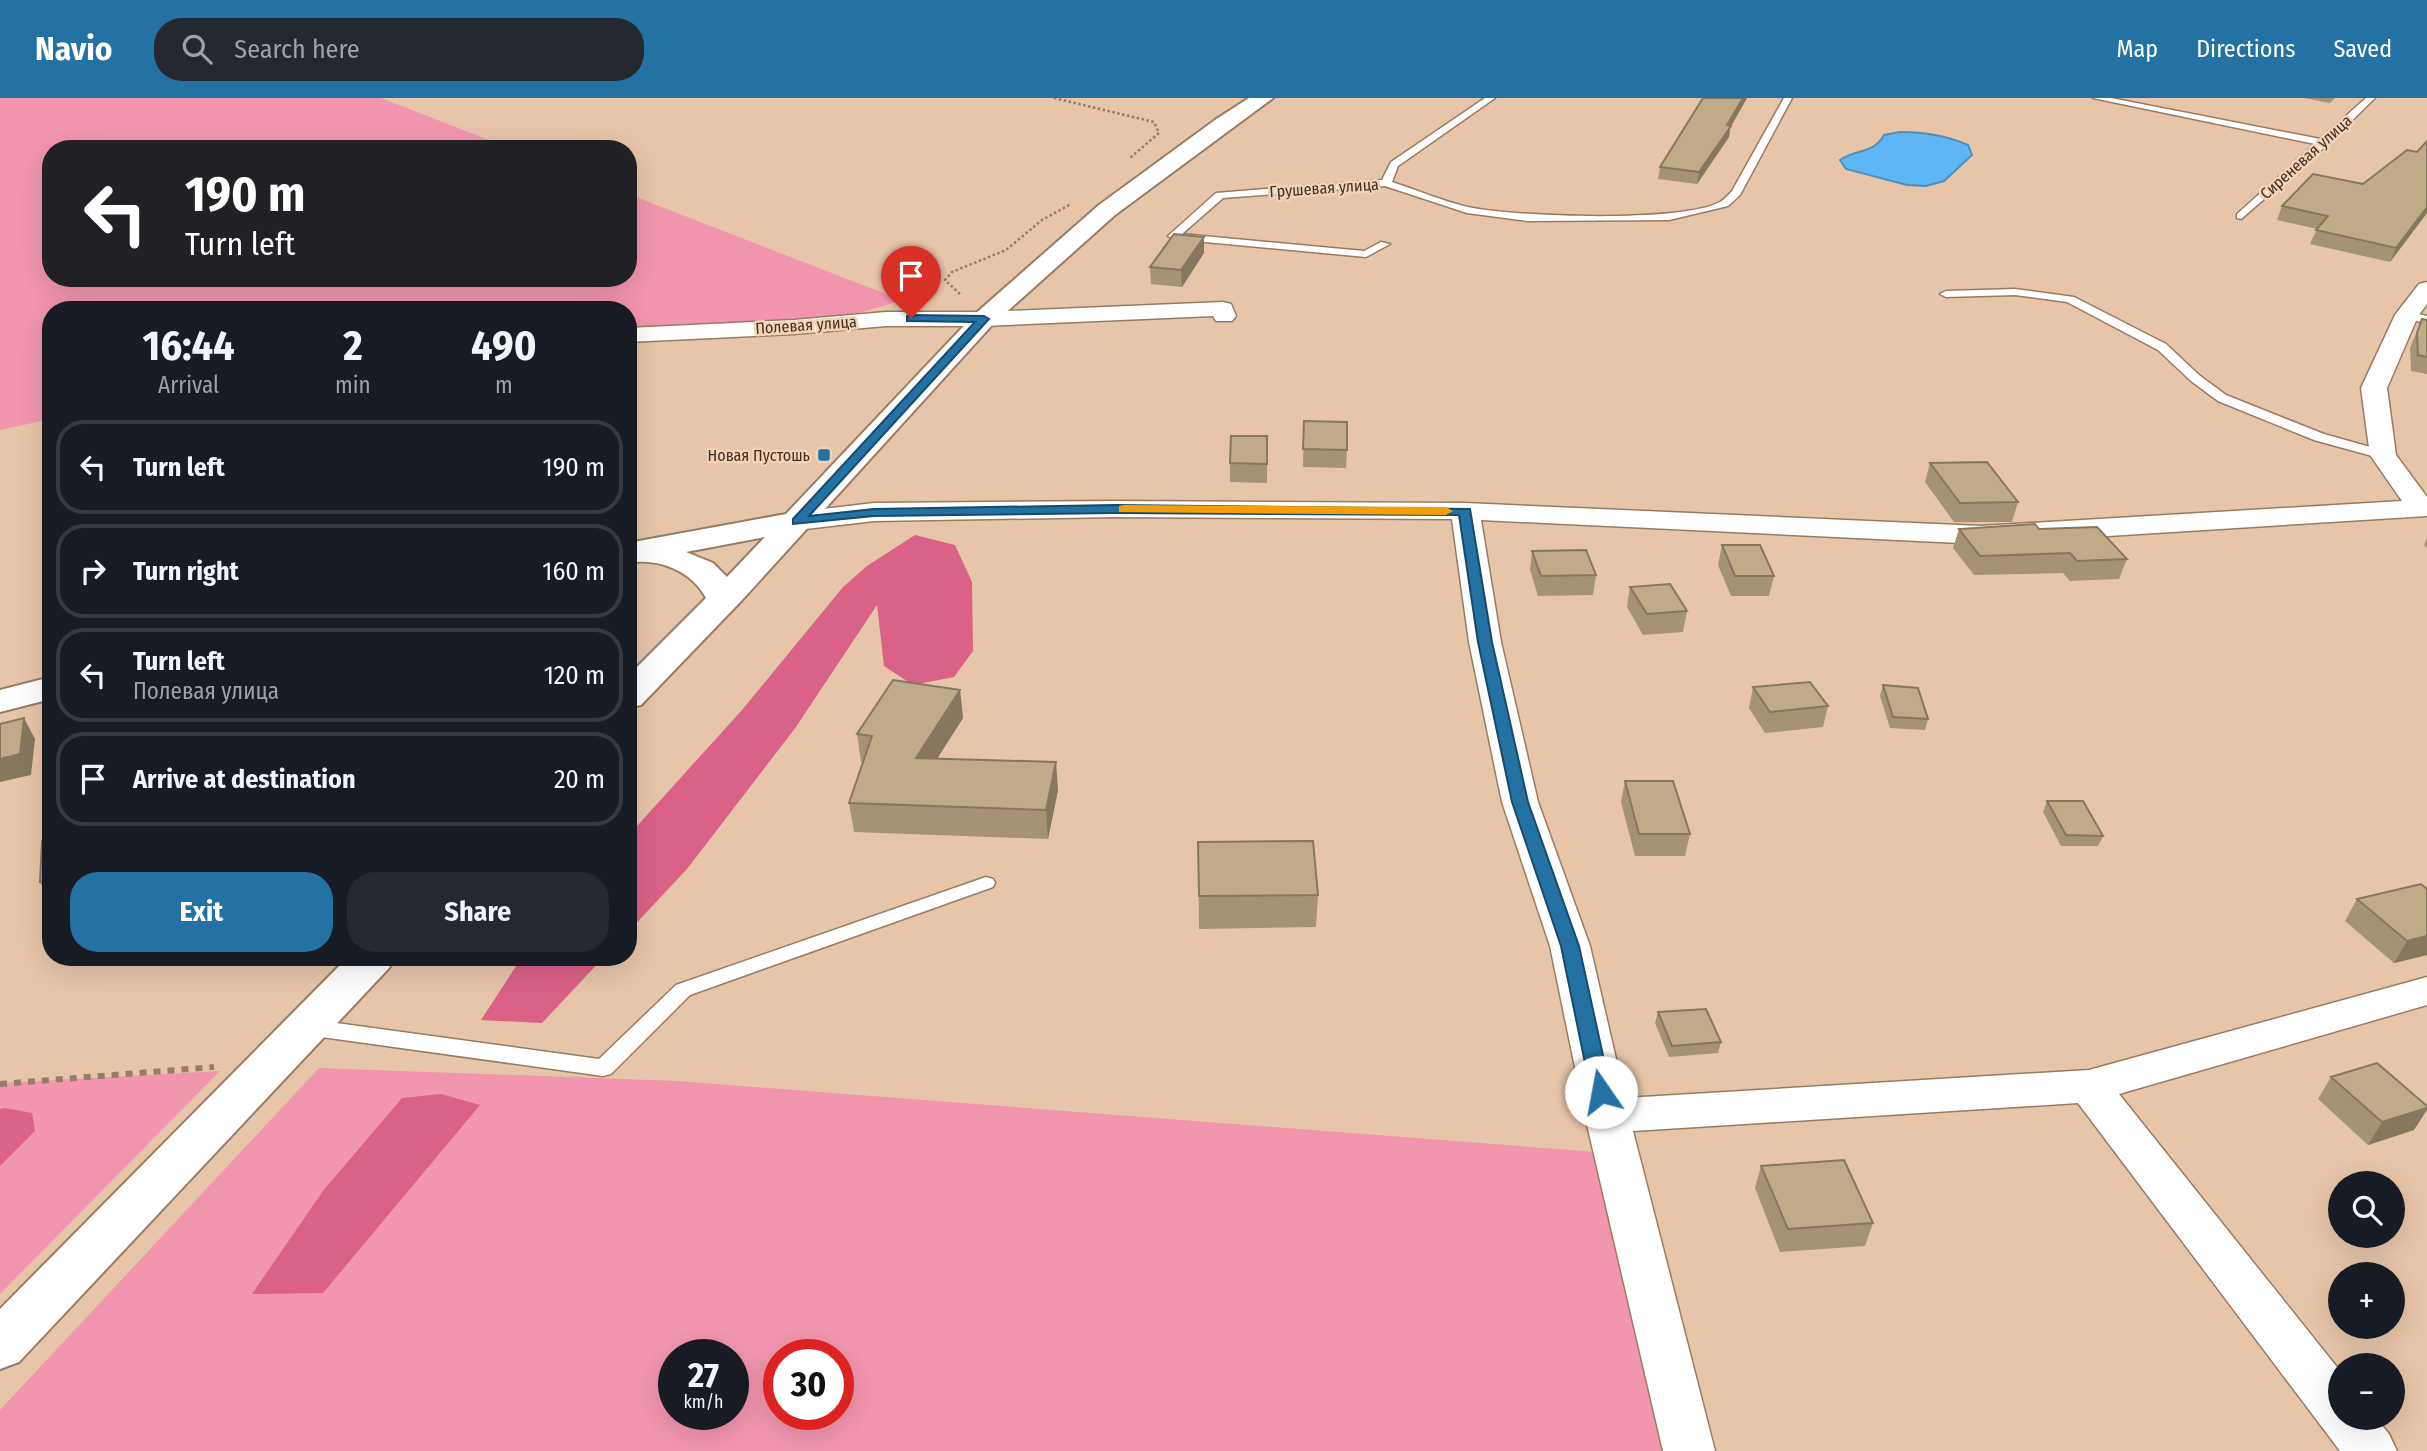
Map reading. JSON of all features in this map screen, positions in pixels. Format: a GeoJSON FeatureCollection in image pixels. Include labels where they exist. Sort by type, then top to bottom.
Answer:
{"type":"FeatureCollection","features":[{"type":"Feature","properties":{"kind":"street"},"geometry":{"type":"LineString","coordinates":[[637,688],[724,599],[987,316],[1107,210],[1222,124],[1263,98]]}},
{"type":"Feature","properties":{"kind":"street"},"geometry":{"type":"LineString","coordinates":[[2424,508],[2382,454],[2374,388],[2417,318],[2427,289]]}},
{"type":"Feature","properties":{"kind":"street","name":"Полевая улица"},"geometry":{"type":"LineString","coordinates":[[637,335],[794,327],[886,319],[1223,309],[1224,316]]}},
{"type":"Feature","properties":{"kind":"street"},"geometry":{"type":"LineString","coordinates":[[637,551],[797,521],[874,512],[1115,509],[1465,511],[1981,536],[2424,508]]}},
{"type":"Feature","properties":{"kind":"street"},"geometry":{"type":"LineString","coordinates":[[1465,511],[1485,642],[1520,802],[1570,946],[1606,1116],[1689,1451]]}},
{"type":"Feature","properties":{"kind":"street"},"geometry":{"type":"LineString","coordinates":[[637,553],[677,558],[697,566],[711,575],[724,599]]}},
{"type":"Feature","properties":{"kind":"street"},"geometry":{"type":"LineString","coordinates":[[0,701],[42,690]]}},
{"type":"Feature","properties":{"kind":"street"},"geometry":{"type":"LineString","coordinates":[[0,1345],[365,966]]}},
{"type":"Feature","properties":{"kind":"street"},"geometry":{"type":"LineString","coordinates":[[1606,1116],[2089,1087],[2421,1001]]}},
{"type":"Feature","properties":{"kind":"street"},"geometry":{"type":"LineString","coordinates":[[2089,1087],[2328,1395]]}},
{"type":"Feature","properties":{"kind":"street"},"geometry":{"type":"LineString","coordinates":[[2354,1430],[2371,1451]]}},
{"type":"Feature","properties":{"kind":"lane"},"geometry":{"type":"LineString","coordinates":[[1386,183],[1394,164],[1491,98]]}},
{"type":"Feature","properties":{"kind":"lane","name":"Грушевая улица"},"geometry":{"type":"LineString","coordinates":[[1385,244],[1366,254],[1173,236],[1220,195],[1386,183],[1467,210],[1528,218],[1669,217],[1699,212],[1724,204],[1736,194],[1788,98]]}},
{"type":"Feature","properties":{"kind":"lane"},"geometry":{"type":"LineString","coordinates":[[2097,98],[2324,143]]}},
{"type":"Feature","properties":{"kind":"lane","name":"Сиреневая улица"},"geometry":{"type":"LineString","coordinates":[[2241,216],[2371,98]]}},
{"type":"Feature","properties":{"kind":"lane"},"geometry":{"type":"LineString","coordinates":[[1946,294],[2015,292],[2070,299],[2162,347],[2195,378],[2222,398],[2319,437],[2382,454]]}},
{"type":"Feature","properties":{"kind":"lane"},"geometry":{"type":"LineString","coordinates":[[306,1027],[603,1068],[683,990],[986,883]]}},
{"type":"Feature","properties":{"kind":"path"},"geometry":{"type":"LineString","coordinates":[[1054,98],[1154,122],[1159,133],[1128,160]]}},
{"type":"Feature","properties":{"kind":"path"},"geometry":{"type":"LineString","coordinates":[[987,316],[951,288],[946,280],[952,272],[1006,250],[1042,220],[1075,202]]}},
{"type":"Feature","properties":{"kind":"path"},"geometry":{"type":"LineString","coordinates":[[0,1083],[271,1063]]}},
{"type":"Feature","properties":{"kind":"shaded area"},"geometry":{"type":"Polygon","coordinates":[[[0,98],[381,98],[489,140],[42,140],[42,287],[637,287],[637,197],[891,296],[911,298],[830,321],[637,337],[637,301],[42,301],[42,421],[0,430],[0,98]]]}},
{"type":"Feature","properties":{"kind":"shaded area"},"geometry":{"type":"Polygon","coordinates":[[[915,535],[955,545],[972,582],[973,651],[954,677],[913,685],[884,666],[877,605],[796,727],[687,869],[637,922],[637,826],[742,710],[843,587],[867,566],[915,535]]]}},
{"type":"Feature","properties":{"kind":"shaded area"},"geometry":{"type":"Polygon","coordinates":[[[516,966],[596,966],[542,1023],[481,1020],[516,966]]]}},
{"type":"Feature","properties":{"kind":"shaded area"},"geometry":{"type":"Polygon","coordinates":[[[319,1068],[677,1081],[1609,1153],[1664,1451],[0,1451],[0,1410],[319,1068]]]}},
{"type":"Feature","properties":{"kind":"shaded area"},"geometry":{"type":"Polygon","coordinates":[[[220,1071],[0,1294],[0,1083],[220,1071]]]}},
{"type":"Feature","properties":{"kind":"shaded area"},"geometry":{"type":"Polygon","coordinates":[[[441,1094],[480,1105],[323,1293],[252,1294],[323,1191],[402,1098],[441,1094]]]}},
{"type":"Feature","properties":{"kind":"shaded area"},"geometry":{"type":"Polygon","coordinates":[[[0,1109],[32,1113],[35,1131],[0,1166],[0,1109]]]}},
{"type":"Feature","properties":{"kind":"water"},"geometry":{"type":"Polygon","coordinates":[[[1900,132],[1926,133],[1951,139],[1968,145],[1972,155],[1944,181],[1926,186],[1907,185],[1846,169],[1840,160],[1870,148],[1884,135],[1900,132]]]}},
{"type":"Feature","properties":{"kind":"building"},"geometry":{"type":"Polygon","coordinates":[[[1703,98],[1743,98],[1727,125],[1731,126],[1699,172],[1660,167],[1703,98]]]}},
{"type":"Feature","properties":{"kind":"building"},"geometry":{"type":"Polygon","coordinates":[[[2427,141],[2427,207],[2396,248],[2316,230],[2328,216],[2282,206],[2313,174],[2363,184],[2407,150],[2417,152],[2427,141]]]}},
{"type":"Feature","properties":{"kind":"building"},"geometry":{"type":"Polygon","coordinates":[[[1174,234],[1204,237],[1181,270],[1150,267],[1174,234]]]}},
{"type":"Feature","properties":{"kind":"building"},"geometry":{"type":"Polygon","coordinates":[[[2422,319],[2427,320],[2427,357],[2418,355],[2417,333],[2422,319]]]}},
{"type":"Feature","properties":{"kind":"building"},"geometry":{"type":"Polygon","coordinates":[[[1304,421],[1347,422],[1347,450],[1303,449],[1304,421]]]}},
{"type":"Feature","properties":{"kind":"building"},"geometry":{"type":"Polygon","coordinates":[[[1231,436],[1267,436],[1267,464],[1230,463],[1231,436]]]}},
{"type":"Feature","properties":{"kind":"building"},"geometry":{"type":"Polygon","coordinates":[[[1987,462],[2018,502],[1960,503],[1930,463],[1987,462]]]}},
{"type":"Feature","properties":{"kind":"building"},"geometry":{"type":"Polygon","coordinates":[[[2035,524],[2039,529],[2097,527],[2127,559],[2077,561],[2070,553],[1980,556],[1959,529],[2035,524]]]}},
{"type":"Feature","properties":{"kind":"building"},"geometry":{"type":"Polygon","coordinates":[[[1722,545],[1760,545],[1774,576],[1735,576],[1722,545]]]}},
{"type":"Feature","properties":{"kind":"building"},"geometry":{"type":"Polygon","coordinates":[[[1586,550],[1596,575],[1541,576],[1532,551],[1586,550]]]}},
{"type":"Feature","properties":{"kind":"building"},"geometry":{"type":"Polygon","coordinates":[[[1670,584],[1687,611],[1647,614],[1630,587],[1670,584]]]}},
{"type":"Feature","properties":{"kind":"building"},"geometry":{"type":"Polygon","coordinates":[[[893,680],[960,690],[916,758],[1056,762],[1046,810],[849,803],[872,736],[857,734],[893,680]]]}},
{"type":"Feature","properties":{"kind":"building"},"geometry":{"type":"Polygon","coordinates":[[[1810,682],[1828,706],[1770,712],[1753,687],[1810,682]]]}},
{"type":"Feature","properties":{"kind":"building"},"geometry":{"type":"Polygon","coordinates":[[[1883,685],[1918,688],[1928,719],[1893,717],[1883,685]]]}},
{"type":"Feature","properties":{"kind":"building"},"geometry":{"type":"Polygon","coordinates":[[[24,718],[20,754],[0,759],[0,724],[24,718]]]}},
{"type":"Feature","properties":{"kind":"building"},"geometry":{"type":"Polygon","coordinates":[[[1625,781],[1673,781],[1690,834],[1639,834],[1625,781]]]}},
{"type":"Feature","properties":{"kind":"building"},"geometry":{"type":"Polygon","coordinates":[[[2047,801],[2083,801],[2103,836],[2066,835],[2047,801]]]}},
{"type":"Feature","properties":{"kind":"building"},"geometry":{"type":"Polygon","coordinates":[[[42,841],[42,881],[40,882],[42,841]]]}},
{"type":"Feature","properties":{"kind":"building"},"geometry":{"type":"Polygon","coordinates":[[[1313,841],[1318,895],[1199,896],[1198,842],[1313,841]]]}},
{"type":"Feature","properties":{"kind":"building"},"geometry":{"type":"Polygon","coordinates":[[[2421,884],[2427,889],[2427,936],[2407,941],[2357,899],[2421,884]]]}},
{"type":"Feature","properties":{"kind":"building"},"geometry":{"type":"Polygon","coordinates":[[[1706,1009],[1721,1042],[1672,1046],[1658,1012],[1706,1009]]]}},
{"type":"Feature","properties":{"kind":"building"},"geometry":{"type":"Polygon","coordinates":[[[2377,1063],[2427,1108],[2382,1122],[2331,1077],[2377,1063]]]}},
{"type":"Feature","properties":{"kind":"building"},"geometry":{"type":"Polygon","coordinates":[[[1844,1160],[1873,1223],[1788,1229],[1761,1166],[1844,1160]]]}},
{"type":"Feature","properties":{"kind":"slow traffic"},"geometry":{"type":"LineString","coordinates":[[1124,509],[1446,511]]}},
{"type":"Feature","properties":{"kind":"place","name":"Новая Пустошь"},"geometry":{"type":"Point","coordinates":[824,455]}},
{"type":"Feature","properties":{"kind":"route"},"geometry":{"type":"LineString","coordinates":[[911,318],[984,319],[797,521],[874,512],[1115,509],[1465,511],[1485,642],[1520,802],[1570,946],[1601,1092]]}}]}
